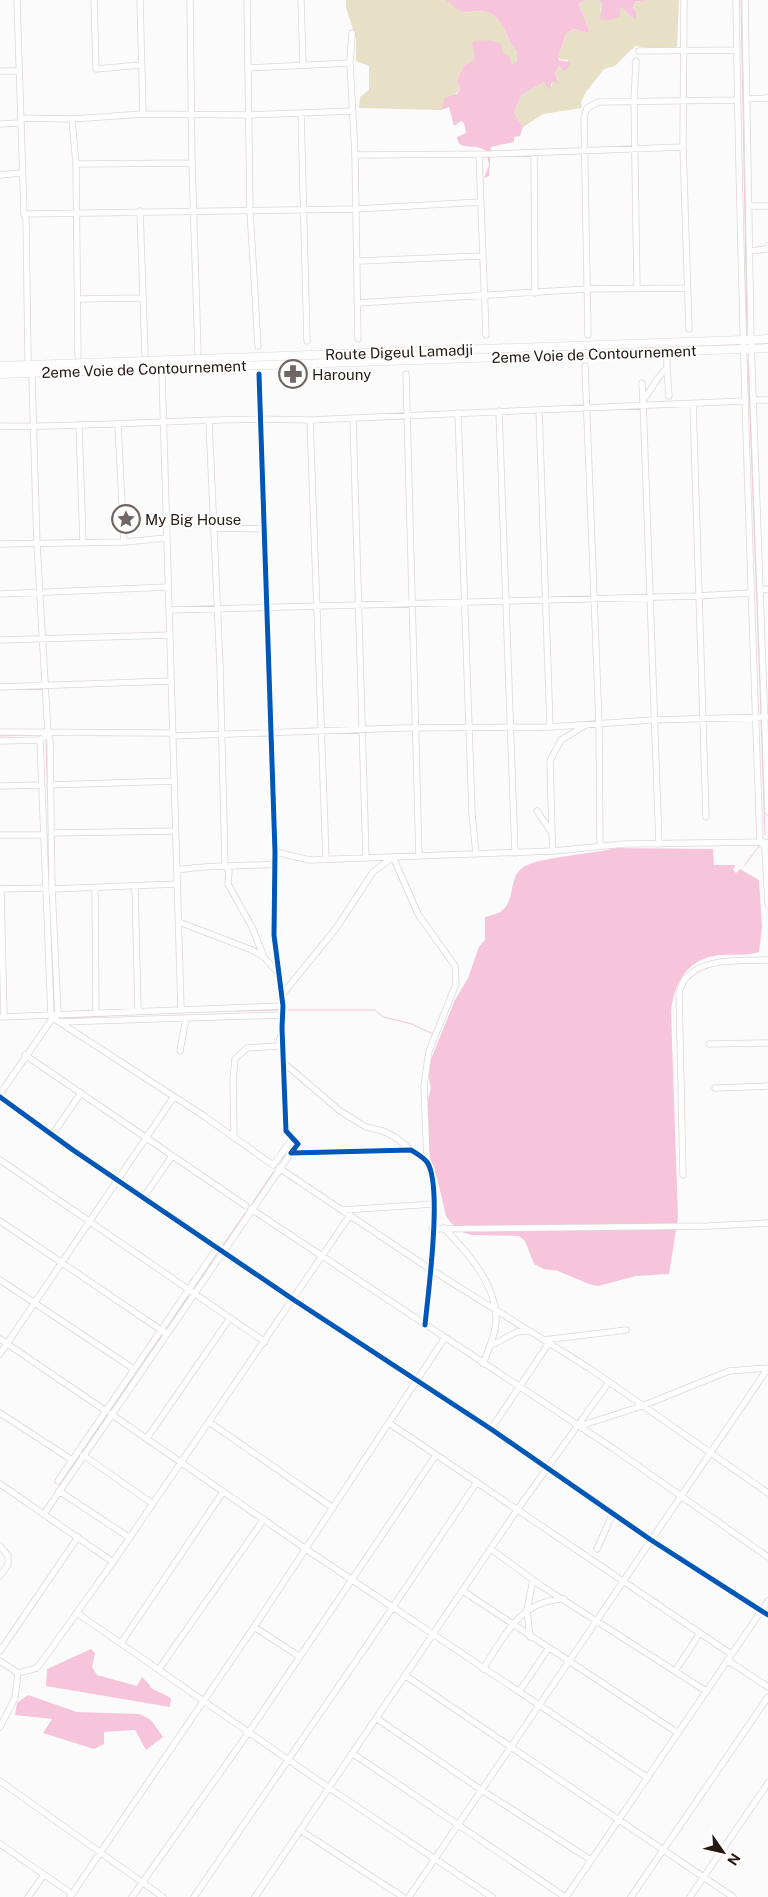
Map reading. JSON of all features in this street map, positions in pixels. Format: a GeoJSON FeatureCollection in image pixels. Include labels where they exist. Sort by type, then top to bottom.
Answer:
{"type":"FeatureCollection","features":[{"type":"Feature","properties":{"kind":"main road","name":"Route Digeul Lamadji"},"geometry":{"type":"LineString","coordinates":[[0,366],[748,344],[768,339]]}},
{"type":"Feature","properties":{"kind":"main road","name":"2eme Voie de Contournement"},"geometry":{"type":"LineString","coordinates":[[0,374],[748,344],[768,348]]}},
{"type":"Feature","properties":{"kind":"street"},"geometry":{"type":"LineString","coordinates":[[17,0],[22,173],[24,214],[26,219],[28,358]]}},
{"type":"Feature","properties":{"kind":"street"},"geometry":{"type":"LineString","coordinates":[[94,0],[96,69],[141,65]]}},
{"type":"Feature","properties":{"kind":"street"},"geometry":{"type":"LineString","coordinates":[[140,0],[143,114]]}},
{"type":"Feature","properties":{"kind":"street"},"geometry":{"type":"LineString","coordinates":[[190,0],[192,163],[198,352]]}},
{"type":"Feature","properties":{"kind":"street"},"geometry":{"type":"LineString","coordinates":[[247,0],[250,210],[258,346]]}},
{"type":"Feature","properties":{"kind":"street"},"geometry":{"type":"LineString","coordinates":[[301,0],[303,64]]}},
{"type":"Feature","properties":{"kind":"street"},"geometry":{"type":"LineString","coordinates":[[684,0],[682,50],[683,148],[688,329]]}},
{"type":"Feature","properties":{"kind":"street"},"geometry":{"type":"LineString","coordinates":[[736,0],[748,344],[754,400],[763,718],[768,812]]}},
{"type":"Feature","properties":{"kind":"street"},"geometry":{"type":"LineString","coordinates":[[745,0],[750,251],[748,344],[744,401],[751,592],[763,718],[760,842]]}},
{"type":"Feature","properties":{"kind":"street"},"geometry":{"type":"LineString","coordinates":[[352,33],[350,63],[355,155],[358,339]]}},
{"type":"Feature","properties":{"kind":"street"},"geometry":{"type":"LineString","coordinates":[[640,51],[737,50]]}},
{"type":"Feature","properties":{"kind":"street"},"geometry":{"type":"LineString","coordinates":[[636,61],[634,101],[637,288]]}},
{"type":"Feature","properties":{"kind":"street"},"geometry":{"type":"LineString","coordinates":[[248,68],[350,63]]}},
{"type":"Feature","properties":{"kind":"street"},"geometry":{"type":"LineString","coordinates":[[0,71],[18,70]]}},
{"type":"Feature","properties":{"kind":"street"},"geometry":{"type":"LineString","coordinates":[[747,100],[768,98]]}},
{"type":"Feature","properties":{"kind":"street"},"geometry":{"type":"LineString","coordinates":[[588,335],[584,117],[588,108],[598,102],[684,99],[738,100]]}},
{"type":"Feature","properties":{"kind":"street"},"geometry":{"type":"LineString","coordinates":[[0,124],[20,120],[72,119],[143,114],[250,115],[353,111]]}},
{"type":"Feature","properties":{"kind":"street"},"geometry":{"type":"LineString","coordinates":[[301,113],[307,341]]}},
{"type":"Feature","properties":{"kind":"street"},"geometry":{"type":"LineString","coordinates":[[72,119],[76,164],[78,356]]}},
{"type":"Feature","properties":{"kind":"street"},"geometry":{"type":"LineString","coordinates":[[355,155],[479,154],[683,148]]}},
{"type":"Feature","properties":{"kind":"street"},"geometry":{"type":"LineString","coordinates":[[534,152],[536,293]]}},
{"type":"Feature","properties":{"kind":"street"},"geometry":{"type":"LineString","coordinates":[[479,154],[486,335]]}},
{"type":"Feature","properties":{"kind":"street"},"geometry":{"type":"LineString","coordinates":[[76,164],[192,163]]}},
{"type":"Feature","properties":{"kind":"street"},"geometry":{"type":"LineString","coordinates":[[0,175],[22,173]]}},
{"type":"Feature","properties":{"kind":"street"},"geometry":{"type":"LineString","coordinates":[[24,214],[356,209],[481,202]]}},
{"type":"Feature","properties":{"kind":"street"},"geometry":{"type":"LineString","coordinates":[[749,206],[768,206]]}},
{"type":"Feature","properties":{"kind":"street"},"geometry":{"type":"LineString","coordinates":[[140,211],[145,354]]}},
{"type":"Feature","properties":{"kind":"street"},"geometry":{"type":"LineString","coordinates":[[750,251],[768,246]]}},
{"type":"Feature","properties":{"kind":"street"},"geometry":{"type":"LineString","coordinates":[[358,261],[482,256]]}},
{"type":"Feature","properties":{"kind":"street"},"geometry":{"type":"LineString","coordinates":[[357,303],[588,289],[687,288]]}},
{"type":"Feature","properties":{"kind":"street"},"geometry":{"type":"LineString","coordinates":[[78,299],[142,298]]}},
{"type":"Feature","properties":{"kind":"street"},"geometry":{"type":"LineString","coordinates":[[667,358],[669,396]]}},
{"type":"Feature","properties":{"kind":"street"},"geometry":{"type":"LineString","coordinates":[[585,366],[599,724],[600,846]]}},
{"type":"Feature","properties":{"kind":"street"},"geometry":{"type":"LineString","coordinates":[[643,403],[658,378],[667,368]]}},
{"type":"Feature","properties":{"kind":"street"},"geometry":{"type":"LineString","coordinates":[[162,373],[181,1009]]}},
{"type":"Feature","properties":{"kind":"street"},"geometry":{"type":"LineString","coordinates":[[259,374],[262,418],[266,606],[275,852],[274,935],[283,1006],[282,1031],[286,1131],[298,1144]]}},
{"type":"Feature","properties":{"kind":"street"},"geometry":{"type":"LineString","coordinates":[[406,374],[412,602],[418,728],[419,856]]}},
{"type":"Feature","properties":{"kind":"street"},"geometry":{"type":"LineString","coordinates":[[32,378],[36,427],[37,545],[41,592],[44,685],[50,741],[52,832],[49,888]]}},
{"type":"Feature","properties":{"kind":"street"},"geometry":{"type":"LineString","coordinates":[[642,383],[652,720],[659,844]]}},
{"type":"Feature","properties":{"kind":"street"},"geometry":{"type":"LineString","coordinates":[[754,400],[768,400]]}},
{"type":"Feature","properties":{"kind":"street"},"geometry":{"type":"LineString","coordinates":[[0,426],[118,425],[262,418],[310,420],[587,408],[643,403],[693,404],[744,401]]}},
{"type":"Feature","properties":{"kind":"street"},"geometry":{"type":"LineString","coordinates":[[693,404],[697,596],[706,818]]}},
{"type":"Feature","properties":{"kind":"street"},"geometry":{"type":"LineString","coordinates":[[539,410],[550,727]]}},
{"type":"Feature","properties":{"kind":"street"},"geometry":{"type":"LineString","coordinates":[[499,411],[515,853]]}},
{"type":"Feature","properties":{"kind":"street"},"geometry":{"type":"LineString","coordinates":[[458,413],[469,728],[476,854]]}},
{"type":"Feature","properties":{"kind":"street"},"geometry":{"type":"LineString","coordinates":[[353,418],[366,858]]}},
{"type":"Feature","properties":{"kind":"street"},"geometry":{"type":"LineString","coordinates":[[310,420],[326,859]]}},
{"type":"Feature","properties":{"kind":"street"},"geometry":{"type":"LineString","coordinates":[[209,421],[222,735],[225,865],[229,871],[228,884],[252,927],[264,957]]}},
{"type":"Feature","properties":{"kind":"street"},"geometry":{"type":"LineString","coordinates":[[79,425],[83,543]]}},
{"type":"Feature","properties":{"kind":"street"},"geometry":{"type":"LineString","coordinates":[[118,425],[124,542]]}},
{"type":"Feature","properties":{"kind":"street"},"geometry":{"type":"LineString","coordinates":[[213,528],[264,529]]}},
{"type":"Feature","properties":{"kind":"street"},"geometry":{"type":"LineString","coordinates":[[0,544],[37,545],[124,542],[166,538]]}},
{"type":"Feature","properties":{"kind":"street"},"geometry":{"type":"LineString","coordinates":[[0,594],[168,587]]}},
{"type":"Feature","properties":{"kind":"street"},"geometry":{"type":"LineString","coordinates":[[760,590],[768,589]]}},
{"type":"Feature","properties":{"kind":"street"},"geometry":{"type":"LineString","coordinates":[[169,610],[412,602],[697,596],[751,592]]}},
{"type":"Feature","properties":{"kind":"street"},"geometry":{"type":"LineString","coordinates":[[0,640],[170,635]]}},
{"type":"Feature","properties":{"kind":"street"},"geometry":{"type":"LineString","coordinates":[[0,687],[171,681]]}},
{"type":"Feature","properties":{"kind":"street"},"geometry":{"type":"LineString","coordinates":[[0,732],[222,735],[418,728],[550,727],[652,720],[763,718]]}},
{"type":"Feature","properties":{"kind":"street"},"geometry":{"type":"LineString","coordinates":[[552,852],[550,762],[561,740],[588,724]]}},
{"type":"Feature","properties":{"kind":"street"},"geometry":{"type":"LineString","coordinates":[[0,741],[40,740],[48,734]]}},
{"type":"Feature","properties":{"kind":"street"},"geometry":{"type":"LineString","coordinates":[[40,740],[43,834],[49,888],[54,1016],[59,1022],[274,1164],[292,1138]]}},
{"type":"Feature","properties":{"kind":"street"},"geometry":{"type":"LineString","coordinates":[[50,785],[174,781]]}},
{"type":"Feature","properties":{"kind":"street"},"geometry":{"type":"LineString","coordinates":[[0,786],[41,785]]}},
{"type":"Feature","properties":{"kind":"street"},"geometry":{"type":"LineString","coordinates":[[537,811],[552,833]]}},
{"type":"Feature","properties":{"kind":"street"},"geometry":{"type":"LineString","coordinates":[[52,832],[175,831]]}},
{"type":"Feature","properties":{"kind":"street"},"geometry":{"type":"LineString","coordinates":[[0,835],[43,834]]}},
{"type":"Feature","properties":{"kind":"street"},"geometry":{"type":"LineString","coordinates":[[275,852],[307,860],[552,852],[600,846],[760,842],[767,844],[768,904]]}},
{"type":"Feature","properties":{"kind":"street"},"geometry":{"type":"LineString","coordinates":[[282,995],[337,927],[373,872],[392,857]]}},
{"type":"Feature","properties":{"kind":"street"},"geometry":{"type":"LineString","coordinates":[[392,857],[418,914],[455,966],[456,984],[429,1051],[424,1086],[427,1162],[433,1179],[430,1269],[425,1326]]}},
{"type":"Feature","properties":{"kind":"street"},"geometry":{"type":"LineString","coordinates":[[177,870],[207,865],[275,864]]}},
{"type":"Feature","properties":{"kind":"street"},"geometry":{"type":"LineString","coordinates":[[177,884],[95,888],[0,889],[2,1017],[283,1006]]}},
{"type":"Feature","properties":{"kind":"street"},"geometry":{"type":"LineString","coordinates":[[135,886],[138,1011]]}},
{"type":"Feature","properties":{"kind":"street"},"geometry":{"type":"LineString","coordinates":[[95,888],[96,1013]]}},
{"type":"Feature","properties":{"kind":"street"},"geometry":{"type":"LineString","coordinates":[[178,922],[252,950],[264,957],[280,975]]}},
{"type":"Feature","properties":{"kind":"street"},"geometry":{"type":"LineString","coordinates":[[683,1175],[680,992],[686,978],[704,966],[732,961],[768,960]]}},
{"type":"Feature","properties":{"kind":"street"},"geometry":{"type":"LineString","coordinates":[[59,1022],[283,1015]]}},
{"type":"Feature","properties":{"kind":"street"},"geometry":{"type":"LineString","coordinates":[[54,1016],[25,1055],[0,1096],[52,1135],[143,1198],[548,1467],[651,1540],[768,1615]]}},
{"type":"Feature","properties":{"kind":"street"},"geometry":{"type":"LineString","coordinates":[[180,1051],[186,1018]]}},
{"type":"Feature","properties":{"kind":"street"},"geometry":{"type":"LineString","coordinates":[[234,1138],[233,1080],[235,1059],[247,1048],[278,1046],[282,1031]]}},
{"type":"Feature","properties":{"kind":"street"},"geometry":{"type":"LineString","coordinates":[[709,1044],[768,1043]]}},
{"type":"Feature","properties":{"kind":"street"},"geometry":{"type":"LineString","coordinates":[[25,1055],[321,1257],[580,1426],[768,1557]]}},
{"type":"Feature","properties":{"kind":"street"},"geometry":{"type":"LineString","coordinates":[[284,1063],[340,1111],[366,1127],[383,1131],[395,1137],[427,1162]]}},
{"type":"Feature","properties":{"kind":"street"},"geometry":{"type":"LineString","coordinates":[[714,1088],[768,1086]]}},
{"type":"Feature","properties":{"kind":"street"},"geometry":{"type":"LineString","coordinates":[[52,1135],[80,1093]]}},
{"type":"Feature","properties":{"kind":"street"},"geometry":{"type":"LineString","coordinates":[[0,1354],[173,1098]]}},
{"type":"Feature","properties":{"kind":"street"},"geometry":{"type":"LineString","coordinates":[[298,1144],[291,1153],[411,1150]]}},
{"type":"Feature","properties":{"kind":"street"},"geometry":{"type":"LineString","coordinates":[[58,1481],[192,1292],[248,1208],[298,1144]]}},
{"type":"Feature","properties":{"kind":"street"},"geometry":{"type":"LineString","coordinates":[[143,1198],[172,1156]]}},
{"type":"Feature","properties":{"kind":"street"},"geometry":{"type":"LineString","coordinates":[[0,1160],[265,1342]]}},
{"type":"Feature","properties":{"kind":"street"},"geometry":{"type":"LineString","coordinates":[[279,1168],[430,1269],[547,1341],[609,1382],[768,1493]]}},
{"type":"Feature","properties":{"kind":"street"},"geometry":{"type":"LineString","coordinates":[[343,1210],[433,1204]]}},
{"type":"Feature","properties":{"kind":"street"},"geometry":{"type":"LineString","coordinates":[[18,1673],[39,1665],[77,1613],[294,1300],[350,1215]]}},
{"type":"Feature","properties":{"kind":"street"},"geometry":{"type":"LineString","coordinates":[[0,1221],[163,1332]]}},
{"type":"Feature","properties":{"kind":"street"},"geometry":{"type":"LineString","coordinates":[[432,1229],[709,1226],[768,1222]]}},
{"type":"Feature","properties":{"kind":"street"},"geometry":{"type":"LineString","coordinates":[[444,1228],[462,1247],[483,1276],[494,1309],[496,1316],[490,1346],[483,1364]]}},
{"type":"Feature","properties":{"kind":"street"},"geometry":{"type":"LineString","coordinates":[[0,1280],[33,1304],[134,1369]]}},
{"type":"Feature","properties":{"kind":"street"},"geometry":{"type":"LineString","coordinates":[[147,1438],[230,1318]]}},
{"type":"Feature","properties":{"kind":"street"},"geometry":{"type":"LineString","coordinates":[[547,1341],[626,1330]]}},
{"type":"Feature","properties":{"kind":"street"},"geometry":{"type":"LineString","coordinates":[[490,1346],[517,1332],[530,1331]]}},
{"type":"Feature","properties":{"kind":"street"},"geometry":{"type":"LineString","coordinates":[[44,1514],[84,1455],[134,1369],[163,1332]]}},
{"type":"Feature","properties":{"kind":"street"},"geometry":{"type":"LineString","coordinates":[[0,1338],[350,1579],[648,1778]]}},
{"type":"Feature","properties":{"kind":"street"},"geometry":{"type":"LineString","coordinates":[[0,1844],[44,1874],[71,1896],[205,1701],[444,1339]]}},
{"type":"Feature","properties":{"kind":"street"},"geometry":{"type":"LineString","coordinates":[[491,1429],[547,1341]]}},
{"type":"Feature","properties":{"kind":"street"},"geometry":{"type":"LineString","coordinates":[[580,1426],[642,1406],[729,1371],[768,1368]]}},
{"type":"Feature","properties":{"kind":"street"},"geometry":{"type":"LineString","coordinates":[[409,1897],[512,1749],[768,1368]]}},
{"type":"Feature","properties":{"kind":"street"},"geometry":{"type":"LineString","coordinates":[[254,1897],[517,1510],[580,1426],[609,1382]]}},
{"type":"Feature","properties":{"kind":"street"},"geometry":{"type":"LineString","coordinates":[[0,1413],[72,1460]]}},
{"type":"Feature","properties":{"kind":"street"},"geometry":{"type":"LineString","coordinates":[[209,1422],[333,1508]]}},
{"type":"Feature","properties":{"kind":"street"},"geometry":{"type":"LineString","coordinates":[[388,1423],[731,1654]]}},
{"type":"Feature","properties":{"kind":"street"},"geometry":{"type":"LineString","coordinates":[[84,1455],[153,1504]]}},
{"type":"Feature","properties":{"kind":"street"},"geometry":{"type":"LineString","coordinates":[[132,1897],[249,1732],[350,1579],[436,1455]]}},
{"type":"Feature","properties":{"kind":"street"},"geometry":{"type":"LineString","coordinates":[[194,1897],[394,1608],[476,1482]]}},
{"type":"Feature","properties":{"kind":"street"},"geometry":{"type":"LineString","coordinates":[[0,1484],[113,1562]]}},
{"type":"Feature","properties":{"kind":"street"},"geometry":{"type":"LineString","coordinates":[[59,1492],[130,1538]]}},
{"type":"Feature","properties":{"kind":"street"},"geometry":{"type":"LineString","coordinates":[[122,1643],[223,1492]]}},
{"type":"Feature","properties":{"kind":"street"},"geometry":{"type":"LineString","coordinates":[[597,1549],[613,1513]]}},
{"type":"Feature","properties":{"kind":"street"},"geometry":{"type":"LineString","coordinates":[[159,1669],[264,1519]]}},
{"type":"Feature","properties":{"kind":"street"},"geometry":{"type":"LineString","coordinates":[[0,1651],[78,1537]]}},
{"type":"Feature","properties":{"kind":"street"},"geometry":{"type":"LineString","coordinates":[[0,1546],[8,1556],[8,1565],[0,1576]]}},
{"type":"Feature","properties":{"kind":"street"},"geometry":{"type":"LineString","coordinates":[[491,1549],[533,1580],[598,1620],[706,1692]]}},
{"type":"Feature","properties":{"kind":"street"},"geometry":{"type":"LineString","coordinates":[[530,1637],[528,1610],[533,1580]]}},
{"type":"Feature","properties":{"kind":"street"},"geometry":{"type":"LineString","coordinates":[[463,1591],[548,1649],[678,1733]]}},
{"type":"Feature","properties":{"kind":"street"},"geometry":{"type":"LineString","coordinates":[[483,1669],[512,1625],[528,1610],[549,1600],[564,1599]]}},
{"type":"Feature","properties":{"kind":"street"},"geometry":{"type":"LineString","coordinates":[[352,1753],[566,1897],[768,1601]]}},
{"type":"Feature","properties":{"kind":"street"},"geometry":{"type":"LineString","coordinates":[[77,1613],[329,1788],[492,1897]]}},
{"type":"Feature","properties":{"kind":"street"},"geometry":{"type":"LineString","coordinates":[[254,1627],[299,1656]]}},
{"type":"Feature","properties":{"kind":"street"},"geometry":{"type":"LineString","coordinates":[[675,1671],[700,1633]]}},
{"type":"Feature","properties":{"kind":"street"},"geometry":{"type":"LineString","coordinates":[[519,1692],[548,1649]]}},
{"type":"Feature","properties":{"kind":"street"},"geometry":{"type":"LineString","coordinates":[[727,1660],[768,1686]]}},
{"type":"Feature","properties":{"kind":"street"},"geometry":{"type":"LineString","coordinates":[[0,1661],[18,1673]]}},
{"type":"Feature","properties":{"kind":"street"},"geometry":{"type":"LineString","coordinates":[[0,1727],[15,1698],[18,1673]]}},
{"type":"Feature","properties":{"kind":"street"},"geometry":{"type":"LineString","coordinates":[[406,1676],[733,1897]]}},
{"type":"Feature","properties":{"kind":"street"},"geometry":{"type":"LineString","coordinates":[[630,1897],[768,1697]]}},
{"type":"Feature","properties":{"kind":"street"},"geometry":{"type":"LineString","coordinates":[[376,1718],[483,1791],[591,1860]]}},
{"type":"Feature","properties":{"kind":"street"},"geometry":{"type":"LineString","coordinates":[[0,1782],[163,1897]]}},
{"type":"Feature","properties":{"kind":"street"},"geometry":{"type":"LineString","coordinates":[[690,1897],[768,1783]]}},
{"type":"Feature","properties":{"kind":"street"},"geometry":{"type":"LineString","coordinates":[[300,1830],[404,1897]]}},
{"type":"Feature","properties":{"kind":"street"},"geometry":{"type":"LineString","coordinates":[[28,1897],[44,1874]]}},
{"type":"Feature","properties":{"kind":"shaded area"},"geometry":{"type":"Polygon","coordinates":[[[346,0],[443,0],[463,12],[483,11],[490,13],[496,17],[504,28],[517,52],[517,62],[512,64],[510,57],[472,44],[475,59],[463,66],[457,81],[460,89],[441,110],[359,108],[360,97],[369,90],[369,66],[356,61],[356,39],[346,7],[346,0]]]}},
{"type":"Feature","properties":{"kind":"shaded area"},"geometry":{"type":"Polygon","coordinates":[[[443,0],[585,0],[579,4],[590,33],[573,29],[566,34],[558,57],[559,60],[571,62],[565,72],[559,66],[555,73],[559,84],[552,81],[550,90],[544,82],[521,95],[514,113],[523,127],[520,136],[514,137],[514,142],[491,147],[489,176],[484,178],[489,165],[486,151],[459,144],[457,137],[466,133],[464,123],[461,121],[454,126],[449,107],[441,110],[445,98],[457,94],[460,89],[457,81],[463,66],[475,59],[472,44],[475,41],[489,40],[499,43],[502,45],[502,52],[510,57],[512,64],[517,62],[517,52],[496,17],[483,11],[463,12],[443,0]]]}},
{"type":"Feature","properties":{"kind":"shaded area"},"geometry":{"type":"Polygon","coordinates":[[[585,0],[599,0],[602,3],[600,11],[620,16],[620,7],[636,20],[633,9],[636,1],[647,3],[644,0],[679,0],[677,47],[652,48],[635,46],[615,66],[604,69],[586,92],[581,102],[582,108],[543,114],[523,127],[514,113],[521,95],[544,82],[552,87],[552,81],[558,80],[555,73],[559,66],[565,72],[568,60],[559,59],[558,57],[566,34],[573,29],[590,33],[579,4],[585,0]]]}},
{"type":"Feature","properties":{"kind":"shaded area"},"geometry":{"type":"Polygon","coordinates":[[[599,0],[644,0],[647,3],[636,1],[633,8],[636,12],[636,20],[620,7],[620,16],[605,20],[600,19],[602,3],[599,0]]]}},
{"type":"Feature","properties":{"kind":"shaded area"},"geometry":{"type":"Polygon","coordinates":[[[616,848],[713,849],[714,865],[735,865],[733,870],[736,873],[740,869],[759,880],[762,928],[759,952],[719,955],[703,959],[688,969],[675,992],[671,1011],[678,1218],[669,1274],[636,1276],[598,1286],[534,1264],[525,1241],[519,1236],[471,1235],[462,1232],[451,1223],[446,1216],[438,1182],[428,1153],[427,1103],[431,1088],[427,1069],[455,1000],[468,978],[479,947],[485,940],[485,917],[503,910],[507,905],[518,872],[529,864],[552,858],[616,848]]]}},
{"type":"Feature","properties":{"kind":"shaded area"},"geometry":{"type":"Polygon","coordinates":[[[91,1649],[95,1653],[92,1667],[97,1675],[137,1686],[142,1677],[151,1688],[171,1698],[170,1707],[46,1686],[47,1669],[91,1649]]]}},
{"type":"Feature","properties":{"kind":"shaded area"},"geometry":{"type":"Polygon","coordinates":[[[28,1695],[77,1712],[140,1714],[151,1720],[163,1737],[146,1750],[135,1730],[104,1732],[104,1744],[94,1749],[43,1733],[52,1719],[15,1715],[17,1703],[28,1695]]]}},
{"type":"Feature","properties":{"kind":"waterway"},"geometry":{"type":"LineString","coordinates":[[741,0],[747,329]]}},
{"type":"Feature","properties":{"kind":"waterway"},"geometry":{"type":"LineString","coordinates":[[748,360],[761,715]]}},
{"type":"Feature","properties":{"kind":"waterway"},"geometry":{"type":"LineString","coordinates":[[761,719],[765,835]]}},
{"type":"Feature","properties":{"kind":"waterway"},"geometry":{"type":"LineString","coordinates":[[0,736],[31,735]]}},
{"type":"Feature","properties":{"kind":"waterway"},"geometry":{"type":"LineString","coordinates":[[46,742],[48,803]]}},
{"type":"Feature","properties":{"kind":"waterway"},"geometry":{"type":"LineString","coordinates":[[744,866],[759,846]]}},
{"type":"Feature","properties":{"kind":"waterway"},"geometry":{"type":"LineString","coordinates":[[54,982],[55,1011]]}},
{"type":"Feature","properties":{"kind":"waterway"},"geometry":{"type":"LineString","coordinates":[[237,1011],[279,1010]]}},
{"type":"Feature","properties":{"kind":"waterway"},"geometry":{"type":"LineString","coordinates":[[288,1010],[375,1010],[383,1017],[412,1024],[433,1034]]}},
{"type":"Feature","properties":{"kind":"waterway"},"geometry":{"type":"LineString","coordinates":[[63,1018],[188,1012]]}},
{"type":"Feature","properties":{"kind":"waterway"},"geometry":{"type":"LineString","coordinates":[[253,1202],[274,1171]]}},
{"type":"Feature","properties":{"kind":"waterway"},"geometry":{"type":"LineString","coordinates":[[223,1245],[245,1213]]}},
{"type":"Feature","properties":{"kind":"waterway"},"geometry":{"type":"LineString","coordinates":[[196,1285],[216,1256]]}},
{"type":"Feature","properties":{"kind":"waterway"},"geometry":{"type":"LineString","coordinates":[[172,1320],[188,1297]]}},
{"type":"Feature","properties":{"kind":"waterway"},"geometry":{"type":"LineString","coordinates":[[145,1360],[161,1337]]}},
{"type":"Feature","properties":{"kind":"waterway"},"geometry":{"type":"LineString","coordinates":[[59,1487],[133,1377]]}},
{"type":"Feature","properties":{"kind":"cycle path"},"geometry":{"type":"LineString","coordinates":[[259,374],[275,852],[274,935],[283,1006],[282,1028],[286,1131],[298,1144],[291,1153],[411,1150],[427,1162],[432,1174],[434,1216],[425,1325]]}},
{"type":"Feature","properties":{"kind":"cycle path"},"geometry":{"type":"LineString","coordinates":[[0,1097],[73,1150],[294,1300],[491,1429],[651,1540],[768,1615]]}},
{"type":"Feature","properties":{"kind":"place","name":"Harouny"},"geometry":{"type":"Point","coordinates":[293,374]}},
{"type":"Feature","properties":{"kind":"place","name":"My Big House"},"geometry":{"type":"Point","coordinates":[126,519]}}]}
